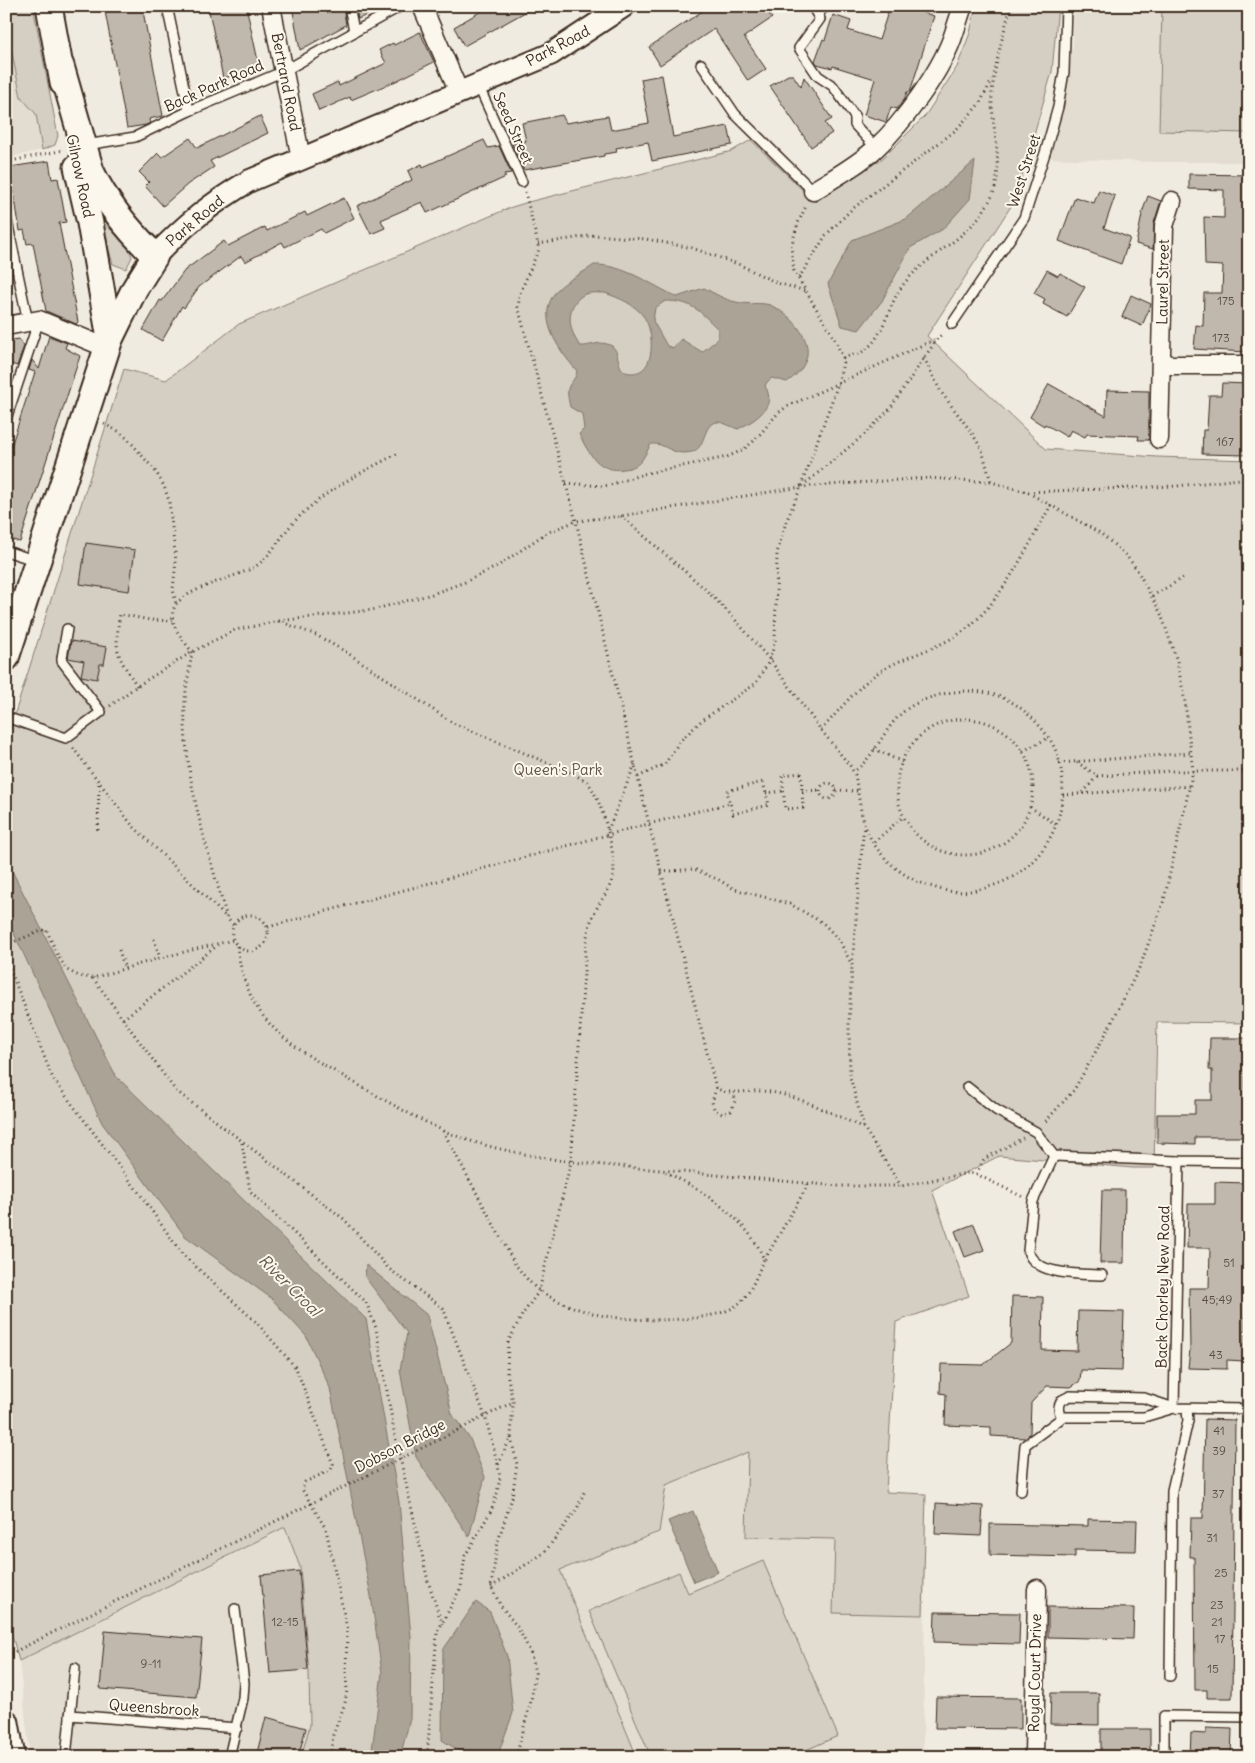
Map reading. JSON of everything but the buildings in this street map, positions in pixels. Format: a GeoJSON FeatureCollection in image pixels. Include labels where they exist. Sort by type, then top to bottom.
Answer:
{"type":"FeatureCollection","features":[{"type":"Feature","properties":{"kind":"main road","name":"Gilnow Road"},"geometry":{"type":"LineString","coordinates":[[49,6],[73,148],[90,224],[107,316],[108,343]]}},
{"type":"Feature","properties":{"kind":"main road","name":"Gilnow Road"},"geometry":{"type":"LineString","coordinates":[[60,66],[91,170],[105,198],[140,242],[155,256]]}},
{"type":"Feature","properties":{"kind":"main road","name":"Park Road"},"geometry":{"type":"LineString","coordinates":[[6,658],[86,416],[108,343],[135,288],[155,256]]}},
{"type":"Feature","properties":{"kind":"main road"},"geometry":{"type":"LineString","coordinates":[[100,286],[125,291],[135,288]]}},
{"type":"Feature","properties":{"kind":"main road"},"geometry":{"type":"LineString","coordinates":[[6,1723],[12,1757]]}},
{"type":"Feature","properties":{"kind":"street","name":"Bertrand Road"},"geometry":{"type":"LineString","coordinates":[[271,6],[301,159]]}},
{"type":"Feature","properties":{"kind":"street"},"geometry":{"type":"LineString","coordinates":[[422,6],[468,88]]}},
{"type":"Feature","properties":{"kind":"street","name":"Park Road"},"geometry":{"type":"LineString","coordinates":[[155,256],[199,213],[249,181],[551,54],[624,6]]}},
{"type":"Feature","properties":{"kind":"street"},"geometry":{"type":"LineString","coordinates":[[813,191],[848,170],[876,148],[913,107],[936,71],[952,40],[963,6]]}},
{"type":"Feature","properties":{"kind":"street","name":"Laurel Street"},"geometry":{"type":"LineString","coordinates":[[1159,439],[1164,226],[1172,201]]}},
{"type":"Feature","properties":{"kind":"street"},"geometry":{"type":"LineString","coordinates":[[6,326],[33,321],[108,343]]}},
{"type":"Feature","properties":{"kind":"street"},"geometry":{"type":"LineString","coordinates":[[1162,365],[1249,365]]}},
{"type":"Feature","properties":{"kind":"street","name":"Royal Court Drive"},"geometry":{"type":"LineString","coordinates":[[1034,1757],[1037,1589]]}},
{"type":"Feature","properties":{"kind":"lane"},"geometry":{"type":"LineString","coordinates":[[167,6],[189,111]]}},
{"type":"Feature","properties":{"kind":"lane"},"geometry":{"type":"LineString","coordinates":[[349,6],[354,31]]}},
{"type":"Feature","properties":{"kind":"lane","name":"Back Park Road"},"geometry":{"type":"LineString","coordinates":[[84,146],[135,138],[189,111],[284,71],[402,6]]}},
{"type":"Feature","properties":{"kind":"lane"},"geometry":{"type":"LineString","coordinates":[[826,6],[815,10],[820,19],[799,48],[818,76],[833,86],[855,117],[855,125],[876,148]]}},
{"type":"Feature","properties":{"kind":"lane","name":"West Street"},"geometry":{"type":"LineString","coordinates":[[952,324],[1024,218],[1058,107],[1064,72],[1066,6]]}},
{"type":"Feature","properties":{"kind":"lane"},"geometry":{"type":"LineString","coordinates":[[701,64],[735,114],[813,191]]}},
{"type":"Feature","properties":{"kind":"lane","name":"Seed Street"},"geometry":{"type":"LineString","coordinates":[[468,88],[522,182]]}},
{"type":"Feature","properties":{"kind":"lane"},"geometry":{"type":"LineString","coordinates":[[6,216],[33,321],[6,419]]}},
{"type":"Feature","properties":{"kind":"lane"},"geometry":{"type":"LineString","coordinates":[[6,551],[37,561]]}},
{"type":"Feature","properties":{"kind":"lane"},"geometry":{"type":"LineString","coordinates":[[6,717],[66,738],[101,712],[62,662],[67,629]]}},
{"type":"Feature","properties":{"kind":"lane"},"geometry":{"type":"LineString","coordinates":[[967,1087],[996,1110],[1036,1132],[1054,1156]]}},
{"type":"Feature","properties":{"kind":"lane"},"geometry":{"type":"LineString","coordinates":[[1054,1156],[1249,1162]]}},
{"type":"Feature","properties":{"kind":"lane"},"geometry":{"type":"LineString","coordinates":[[1054,1156],[1033,1201],[1028,1250],[1030,1257],[1034,1262],[1063,1274],[1102,1275]]}},
{"type":"Feature","properties":{"kind":"lane","name":"Back Chorley New Road"},"geometry":{"type":"LineString","coordinates":[[1174,1408],[1179,1161]]}},
{"type":"Feature","properties":{"kind":"lane"},"geometry":{"type":"LineString","coordinates":[[1063,1418],[1060,1414],[1059,1404],[1066,1397],[1070,1396],[1144,1398],[1174,1408]]}},
{"type":"Feature","properties":{"kind":"lane"},"geometry":{"type":"LineString","coordinates":[[1021,1492],[1025,1445],[1063,1418],[1144,1417],[1174,1408],[1249,1409]]}},
{"type":"Feature","properties":{"kind":"lane"},"geometry":{"type":"LineString","coordinates":[[1170,1676],[1172,1490],[1188,1421],[1187,1408]]}},
{"type":"Feature","properties":{"kind":"lane"},"geometry":{"type":"LineString","coordinates":[[229,1757],[237,1728],[244,1683],[235,1609]]}},
{"type":"Feature","properties":{"kind":"lane"},"geometry":{"type":"LineString","coordinates":[[66,1757],[75,1668]]}},
{"type":"Feature","properties":{"kind":"lane","name":"Queensbrook"},"geometry":{"type":"LineString","coordinates":[[70,1715],[237,1728]]}},
{"type":"Feature","properties":{"kind":"lane"},"geometry":{"type":"LineString","coordinates":[[1164,1757],[1164,1716],[1249,1717]]}},
{"type":"Feature","properties":{"kind":"path"},"geometry":{"type":"LineString","coordinates":[[843,358],[859,353],[867,348],[876,337],[885,322],[894,300],[912,274],[972,225],[990,199],[998,173],[992,95],[1010,6]]}},
{"type":"Feature","properties":{"kind":"path"},"geometry":{"type":"LineString","coordinates":[[799,278],[835,224],[956,130],[980,103],[994,78]]}},
{"type":"Feature","properties":{"kind":"path"},"geometry":{"type":"LineString","coordinates":[[6,162],[53,153]]}},
{"type":"Feature","properties":{"kind":"path"},"geometry":{"type":"LineString","coordinates":[[522,182],[538,250],[520,293],[518,307],[576,521],[649,824],[716,1088],[712,1105],[714,1109],[722,1114],[731,1110],[734,1106],[734,1092]]}},
{"type":"Feature","properties":{"kind":"path"},"geometry":{"type":"LineString","coordinates":[[638,777],[665,764],[679,742],[701,721],[755,684],[770,660],[775,641],[777,553],[786,522],[801,487],[838,384],[843,363],[843,358],[823,318],[794,271],[791,247],[798,223],[813,191]]}},
{"type":"Feature","properties":{"kind":"path"},"geometry":{"type":"LineString","coordinates":[[538,244],[595,235],[646,239],[692,248],[738,264],[777,283],[807,291]]}},
{"type":"Feature","properties":{"kind":"path"},"geometry":{"type":"LineString","coordinates":[[801,487],[865,434],[889,410],[937,338],[952,324]]}},
{"type":"Feature","properties":{"kind":"path"},"geometry":{"type":"LineString","coordinates":[[566,483],[610,485],[642,474],[726,457],[742,450],[755,440],[778,413],[786,407],[937,338]]}},
{"type":"Feature","properties":{"kind":"path"},"geometry":{"type":"LineString","coordinates":[[924,358],[941,392],[972,433],[982,450],[991,482]]}},
{"type":"Feature","properties":{"kind":"path"},"geometry":{"type":"LineString","coordinates":[[86,416],[118,431],[128,439],[156,472],[164,486],[169,501],[176,561],[173,589],[176,604],[172,616],[175,628],[192,652],[185,700],[186,740],[196,808],[226,918]]}},
{"type":"Feature","properties":{"kind":"path"},"geometry":{"type":"LineString","coordinates":[[176,604],[192,593],[253,567],[263,560],[293,523],[318,500],[344,481],[397,454]]}},
{"type":"Feature","properties":{"kind":"path"},"geometry":{"type":"LineString","coordinates":[[101,712],[137,686],[192,652],[235,630],[279,622],[372,610],[432,594],[465,582],[498,566],[546,533],[576,521],[621,516],[801,487],[927,478],[991,482],[1027,492],[1100,533],[1124,553],[1136,568],[1161,614],[1177,660],[1185,702],[1192,771],[1164,900],[1141,964],[1109,1028],[1074,1090],[1036,1132],[984,1160],[976,1174]]}},
{"type":"Feature","properties":{"kind":"path"},"geometry":{"type":"LineString","coordinates":[[1027,492],[1177,486],[1249,478]]}},
{"type":"Feature","properties":{"kind":"path"},"geometry":{"type":"LineString","coordinates":[[821,730],[867,682],[882,670],[952,639],[989,607],[1002,589],[1051,505]]}},
{"type":"Feature","properties":{"kind":"path"},"geometry":{"type":"LineString","coordinates":[[621,516],[704,588],[770,660],[821,730],[844,756],[853,772],[864,823],[852,966],[849,1024],[850,1077],[864,1128],[901,1186]]}},
{"type":"Feature","properties":{"kind":"path"},"geometry":{"type":"LineString","coordinates":[[1152,596],[1183,578]]}},
{"type":"Feature","properties":{"kind":"path"},"geometry":{"type":"LineString","coordinates":[[137,686],[119,658],[117,650],[116,641],[120,614],[150,620],[173,621]]}},
{"type":"Feature","properties":{"kind":"path"},"geometry":{"type":"LineString","coordinates":[[279,622],[316,635],[346,652],[436,713],[454,723],[581,778],[587,783],[596,797],[614,858],[614,875],[608,891],[592,917],[586,944],[571,1162],[539,1291],[522,1315],[508,1342],[507,1373],[513,1402],[511,1437],[517,1464],[512,1498],[498,1541],[491,1587],[501,1606],[518,1628],[530,1651],[535,1673],[516,1757]]}},
{"type":"Feature","properties":{"kind":"path"},"geometry":{"type":"LineString","coordinates":[[853,772],[862,766],[901,713],[914,704],[933,696],[970,690],[1003,697],[1028,714],[1048,738],[1056,751],[1059,763],[1063,782],[1063,795],[1057,825],[1039,856],[1014,878],[983,890],[950,892],[918,883],[891,864],[874,842],[864,823]]}},
{"type":"Feature","properties":{"kind":"path"},"geometry":{"type":"LineString","coordinates":[[970,719],[991,724],[1010,735],[1023,751],[1033,778],[1033,793],[1030,806],[1022,823],[1011,837],[996,847],[979,853],[961,854],[943,851],[927,843],[914,831],[904,816],[898,798],[898,780],[902,762],[918,739],[929,729],[948,720],[970,719]]}},
{"type":"Feature","properties":{"kind":"path"},"geometry":{"type":"LineString","coordinates":[[66,738],[132,825],[234,925]]}},
{"type":"Feature","properties":{"kind":"path"},"geometry":{"type":"LineString","coordinates":[[1023,751],[1048,738]]}},
{"type":"Feature","properties":{"kind":"path"},"geometry":{"type":"LineString","coordinates":[[874,749],[902,762]]}},
{"type":"Feature","properties":{"kind":"path"},"geometry":{"type":"LineString","coordinates":[[1059,763],[1190,753]]}},
{"type":"Feature","properties":{"kind":"path"},"geometry":{"type":"LineString","coordinates":[[1077,762],[1097,776],[1172,771],[1249,770]]}},
{"type":"Feature","properties":{"kind":"path"},"geometry":{"type":"LineString","coordinates":[[608,833],[635,764]]}},
{"type":"Feature","properties":{"kind":"path"},"geometry":{"type":"LineString","coordinates":[[801,773],[804,808],[785,809],[783,791],[782,775],[801,773]]}},
{"type":"Feature","properties":{"kind":"path"},"geometry":{"type":"LineString","coordinates":[[1082,793],[1097,776]]}},
{"type":"Feature","properties":{"kind":"path"},"geometry":{"type":"LineString","coordinates":[[98,830],[99,782]]}},
{"type":"Feature","properties":{"kind":"path"},"geometry":{"type":"LineString","coordinates":[[762,782],[766,793],[768,805],[733,814],[727,791],[762,782]]}},
{"type":"Feature","properties":{"kind":"path"},"geometry":{"type":"LineString","coordinates":[[826,782],[832,783],[836,790],[833,797],[828,799],[823,797],[820,790],[826,782]]}},
{"type":"Feature","properties":{"kind":"path"},"geometry":{"type":"LineString","coordinates":[[1063,795],[1190,786]]}},
{"type":"Feature","properties":{"kind":"path"},"geometry":{"type":"LineString","coordinates":[[802,791],[820,790]]}},
{"type":"Feature","properties":{"kind":"path"},"geometry":{"type":"LineString","coordinates":[[836,790],[858,791]]}},
{"type":"Feature","properties":{"kind":"path"},"geometry":{"type":"LineString","coordinates":[[766,793],[783,791]]}},
{"type":"Feature","properties":{"kind":"path"},"geometry":{"type":"LineString","coordinates":[[268,927],[608,833],[730,803]]}},
{"type":"Feature","properties":{"kind":"path"},"geometry":{"type":"LineString","coordinates":[[1030,806],[1057,825]]}},
{"type":"Feature","properties":{"kind":"path"},"geometry":{"type":"LineString","coordinates":[[874,842],[904,816]]}},
{"type":"Feature","properties":{"kind":"path"},"geometry":{"type":"LineString","coordinates":[[661,872],[694,869],[734,888],[790,904],[823,923],[839,940],[852,966]]}},
{"type":"Feature","properties":{"kind":"path"},"geometry":{"type":"LineString","coordinates":[[236,946],[251,952],[262,948],[268,938],[268,927],[265,921],[255,915],[242,916],[234,925],[232,931],[233,940],[236,946],[239,965],[260,1013],[295,1046],[376,1096],[442,1130],[469,1140],[530,1155],[571,1162],[838,1186],[901,1186],[968,1173],[976,1174],[1033,1201]]}},
{"type":"Feature","properties":{"kind":"path"},"geometry":{"type":"LineString","coordinates":[[6,945],[46,929],[58,956],[67,970],[79,976],[93,978],[160,958],[233,940]]}},
{"type":"Feature","properties":{"kind":"path"},"geometry":{"type":"LineString","coordinates":[[154,939],[160,958]]}},
{"type":"Feature","properties":{"kind":"path"},"geometry":{"type":"LineString","coordinates":[[123,1019],[220,943]]}},
{"type":"Feature","properties":{"kind":"path"},"geometry":{"type":"LineString","coordinates":[[120,950],[125,969]]}},
{"type":"Feature","properties":{"kind":"path"},"geometry":{"type":"LineString","coordinates":[[6,959],[53,1079],[140,1194],[182,1254],[257,1322],[296,1368],[333,1464],[331,1470],[305,1482],[302,1486],[302,1492],[326,1529],[347,1629],[346,1675],[348,1690],[333,1735],[330,1757]]}},
{"type":"Feature","properties":{"kind":"path"},"geometry":{"type":"LineString","coordinates":[[93,978],[175,1090],[344,1219],[389,1269],[443,1308],[485,1416],[500,1478],[492,1510],[465,1556],[461,1587],[437,1633],[426,1757]]}},
{"type":"Feature","properties":{"kind":"path"},"geometry":{"type":"LineString","coordinates":[[716,1088],[734,1092],[760,1091],[783,1095],[797,1099],[864,1128]]}},
{"type":"Feature","properties":{"kind":"path"},"geometry":{"type":"LineString","coordinates":[[442,1130],[515,1264],[539,1291],[574,1308],[606,1316],[652,1320],[712,1316],[726,1312],[738,1305],[748,1293],[764,1259],[810,1183]]}},
{"type":"Feature","properties":{"kind":"path"},"geometry":{"type":"LineString","coordinates":[[242,1142],[250,1191],[366,1302],[376,1328],[394,1431],[428,1581],[442,1624]]}},
{"type":"Feature","properties":{"kind":"path"},"geometry":{"type":"LineString","coordinates":[[664,1170],[699,1190],[736,1219],[756,1242],[764,1259]]}},
{"type":"Feature","properties":{"kind":"path","name":"Dobson Bridge"},"geometry":{"type":"LineString","coordinates":[[6,1656],[513,1402]]}},
{"type":"Feature","properties":{"kind":"path"},"geometry":{"type":"LineString","coordinates":[[498,1465],[511,1437]]}},
{"type":"Feature","properties":{"kind":"path"},"geometry":{"type":"LineString","coordinates":[[491,1587],[544,1553],[577,1509],[585,1490]]}},
{"type":"Feature","properties":{"kind":"shaded area"},"geometry":{"type":"Polygon","coordinates":[[[1074,6],[1249,6],[1249,162],[1154,162],[1051,158],[1066,89],[1073,45],[1074,6]]]}},
{"type":"Feature","properties":{"kind":"shaded area"},"geometry":{"type":"Polygon","coordinates":[[[6,24],[21,97],[36,114],[42,150],[6,158],[6,24]]]}},
{"type":"Feature","properties":{"kind":"shaded area"},"geometry":{"type":"Polygon","coordinates":[[[748,1452],[834,1492],[926,1494],[923,1757],[637,1757],[560,1570],[659,1533],[666,1485],[748,1452]]]}},
{"type":"Feature","properties":{"kind":"shaded area"},"geometry":{"type":"Polygon","coordinates":[[[286,1527],[300,1567],[309,1674],[310,1725],[301,1757],[30,1757],[19,1661],[286,1527]]]}},
{"type":"Feature","properties":{"kind":"green space"},"geometry":{"type":"Polygon","coordinates":[[[6,6],[33,6],[58,136],[55,145],[42,150],[36,114],[21,97],[6,24],[6,6]]]}},
{"type":"Feature","properties":{"kind":"green space","name":"Queen's Park"},"geometry":{"type":"Polygon","coordinates":[[[976,6],[1058,6],[1052,72],[1015,200],[927,336],[1046,449],[1157,457],[1249,460],[1249,1023],[1157,1022],[1154,1168],[1133,1168],[999,1156],[932,1190],[969,1296],[896,1322],[886,1492],[926,1494],[923,1615],[833,1613],[835,1539],[746,1537],[748,1452],[666,1485],[659,1532],[560,1570],[637,1757],[301,1757],[310,1725],[309,1674],[300,1567],[285,1527],[19,1661],[6,1613],[6,734],[10,729],[124,369],[166,380],[239,324],[509,208],[732,151],[751,140],[815,202],[883,158],[925,116],[957,67],[970,33],[976,6]]]}},
{"type":"Feature","properties":{"kind":"green space"},"geometry":{"type":"Polygon","coordinates":[[[1162,6],[1249,6],[1249,133],[1159,131],[1162,6]]]}},
{"type":"Feature","properties":{"kind":"green space"},"geometry":{"type":"Polygon","coordinates":[[[105,224],[128,246],[132,257],[126,269],[113,264],[103,230],[105,224]]]}},
{"type":"Feature","properties":{"kind":"green space"},"geometry":{"type":"Polygon","coordinates":[[[763,1561],[838,1736],[790,1757],[651,1757],[589,1611],[679,1572],[688,1593],[763,1561]]]}},
{"type":"Feature","properties":{"kind":"water"},"geometry":{"type":"Polygon","coordinates":[[[975,161],[970,199],[943,229],[910,248],[882,301],[859,330],[842,326],[828,284],[852,240],[906,219],[975,161]]]}},
{"type":"Feature","properties":{"kind":"water"},"geometry":{"type":"Polygon","coordinates":[[[594,265],[615,268],[637,276],[677,297],[704,288],[732,301],[770,305],[788,316],[803,335],[807,351],[806,359],[796,375],[787,382],[772,378],[767,382],[765,386],[769,400],[766,407],[757,417],[744,426],[738,429],[719,422],[714,423],[707,430],[697,450],[692,452],[679,453],[661,445],[651,444],[636,465],[624,469],[615,469],[601,465],[591,455],[579,434],[584,429],[582,414],[570,407],[568,388],[575,378],[577,371],[556,343],[548,321],[551,299],[558,289],[594,265]],[[587,293],[578,299],[574,305],[570,318],[576,340],[580,346],[598,343],[610,345],[616,351],[622,369],[631,373],[639,371],[645,367],[651,351],[650,332],[647,323],[640,312],[631,305],[605,293],[587,293]],[[665,301],[655,308],[653,321],[667,346],[673,348],[681,339],[702,352],[718,339],[718,329],[695,308],[675,301],[665,301]]]}},
{"type":"Feature","properties":{"kind":"water","name":"River Croal"},"geometry":{"type":"Polygon","coordinates":[[[6,859],[116,1076],[366,1319],[399,1502],[411,1637],[410,1719],[400,1757],[368,1757],[372,1750],[382,1673],[371,1596],[330,1388],[306,1336],[271,1298],[185,1236],[102,1123],[6,916],[6,859]]]}},
{"type":"Feature","properties":{"kind":"water"},"geometry":{"type":"Polygon","coordinates":[[[366,1265],[427,1315],[452,1414],[470,1439],[485,1477],[469,1537],[416,1457],[400,1370],[407,1333],[365,1277],[366,1265]]]}},
{"type":"Feature","properties":{"kind":"water"},"geometry":{"type":"Polygon","coordinates":[[[693,1511],[718,1572],[694,1582],[668,1521],[693,1511]]]}},
{"type":"Feature","properties":{"kind":"water"},"geometry":{"type":"Polygon","coordinates":[[[476,1602],[490,1612],[507,1656],[513,1713],[497,1757],[469,1757],[442,1740],[443,1650],[476,1602]]]}}]}
